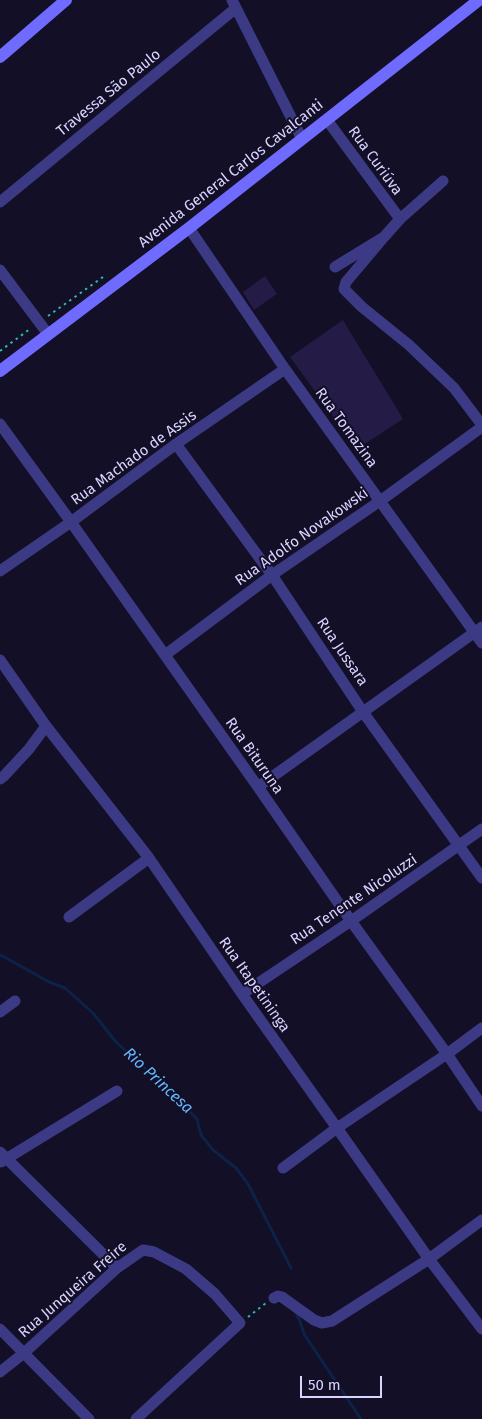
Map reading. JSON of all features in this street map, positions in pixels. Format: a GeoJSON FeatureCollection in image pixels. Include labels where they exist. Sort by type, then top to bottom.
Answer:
{"type":"FeatureCollection","features":[{"type":"Feature","properties":{"kind":"main road"},"geometry":{"type":"LineString","coordinates":[[0,57],[66,0]]}},
{"type":"Feature","properties":{"kind":"main road","name":"Avenida General Carlos Cavalcanti"},"geometry":{"type":"LineString","coordinates":[[0,371],[188,228],[479,0]]}},
{"type":"Feature","properties":{"kind":"street"},"geometry":{"type":"LineString","coordinates":[[234,4],[302,139]]}},
{"type":"Feature","properties":{"kind":"street","name":"Travessa São Paulo"},"geometry":{"type":"LineString","coordinates":[[0,202],[234,4]]}},
{"type":"Feature","properties":{"kind":"street","name":"Rua Curiúva"},"geometry":{"type":"LineString","coordinates":[[327,120],[400,219]]}},
{"type":"Feature","properties":{"kind":"street"},"geometry":{"type":"LineString","coordinates":[[443,181],[400,219],[346,282],[344,289],[362,307],[410,345],[454,388],[482,426]]}},
{"type":"Feature","properties":{"kind":"street","name":"Rua Tomazina"},"geometry":{"type":"LineString","coordinates":[[188,228],[285,369],[380,500],[478,630],[482,643]]}},
{"type":"Feature","properties":{"kind":"street"},"geometry":{"type":"LineString","coordinates":[[335,267],[384,237]]}},
{"type":"Feature","properties":{"kind":"street"},"geometry":{"type":"LineString","coordinates":[[0,270],[48,334]]}},
{"type":"Feature","properties":{"kind":"street","name":"Rua Machado de Assis"},"geometry":{"type":"LineString","coordinates":[[0,571],[71,522],[176,444],[285,369]]}},
{"type":"Feature","properties":{"kind":"street","name":"Rua Bituruna"},"geometry":{"type":"LineString","coordinates":[[0,424],[482,1106]]}},
{"type":"Feature","properties":{"kind":"street","name":"Rua Adolfo Novakowski"},"geometry":{"type":"LineString","coordinates":[[165,655],[272,574],[380,500],[482,426]]}},
{"type":"Feature","properties":{"kind":"street","name":"Rua Jussara"},"geometry":{"type":"LineString","coordinates":[[176,444],[272,574],[363,712],[482,878]]}},
{"type":"Feature","properties":{"kind":"street"},"geometry":{"type":"LineString","coordinates":[[258,787],[478,630]]}},
{"type":"Feature","properties":{"kind":"street","name":"Rua Itapetininga"},"geometry":{"type":"LineString","coordinates":[[0,660],[46,726],[149,858],[242,994],[429,1259],[482,1329]]}},
{"type":"Feature","properties":{"kind":"street"},"geometry":{"type":"LineString","coordinates":[[0,779],[29,749],[46,726]]}},
{"type":"Feature","properties":{"kind":"street","name":"Rua Tenente Nicoluzzi"},"geometry":{"type":"LineString","coordinates":[[242,994],[482,830]]}},
{"type":"Feature","properties":{"kind":"street"},"geometry":{"type":"LineString","coordinates":[[69,917],[149,858]]}},
{"type":"Feature","properties":{"kind":"street"},"geometry":{"type":"LineString","coordinates":[[0,1012],[16,1001]]}},
{"type":"Feature","properties":{"kind":"street"},"geometry":{"type":"LineString","coordinates":[[283,1168],[337,1128],[447,1054],[482,1028]]}},
{"type":"Feature","properties":{"kind":"street"},"geometry":{"type":"LineString","coordinates":[[117,1091],[2,1158],[117,1268]]}},
{"type":"Feature","properties":{"kind":"street"},"geometry":{"type":"LineString","coordinates":[[274,1298],[282,1297],[314,1320],[322,1322],[332,1321],[429,1259],[482,1220]]}},
{"type":"Feature","properties":{"kind":"street","name":"Rua Junqueira Freire"},"geometry":{"type":"LineString","coordinates":[[0,1372],[24,1353],[117,1268],[143,1250],[154,1252],[186,1269],[215,1294],[240,1323]]}},
{"type":"Feature","properties":{"kind":"street"},"geometry":{"type":"LineString","coordinates":[[136,1419],[240,1323]]}},
{"type":"Feature","properties":{"kind":"street"},"geometry":{"type":"LineString","coordinates":[[0,1329],[89,1419]]}},
{"type":"Feature","properties":{"kind":"path"},"geometry":{"type":"LineString","coordinates":[[240,1323],[274,1298]]}},
{"type":"Feature","properties":{"kind":"building"},"geometry":{"type":"Polygon","coordinates":[[[265,276],[277,294],[254,310],[243,292],[265,276]]]}},
{"type":"Feature","properties":{"kind":"building"},"geometry":{"type":"Polygon","coordinates":[[[343,320],[403,419],[357,449],[290,357],[343,320]]]}},
{"type":"Feature","properties":{"kind":"waterway","name":"Rio Princesa"},"geometry":{"type":"LineString","coordinates":[[0,956],[49,982],[65,988],[93,1013],[116,1042],[180,1098],[197,1119],[201,1135],[213,1150],[236,1168],[248,1184],[291,1268]]}},
{"type":"Feature","properties":{"kind":"waterway","name":"Rio Princesa"},"geometry":{"type":"LineString","coordinates":[[295,1311],[304,1334],[361,1419]]}}]}
